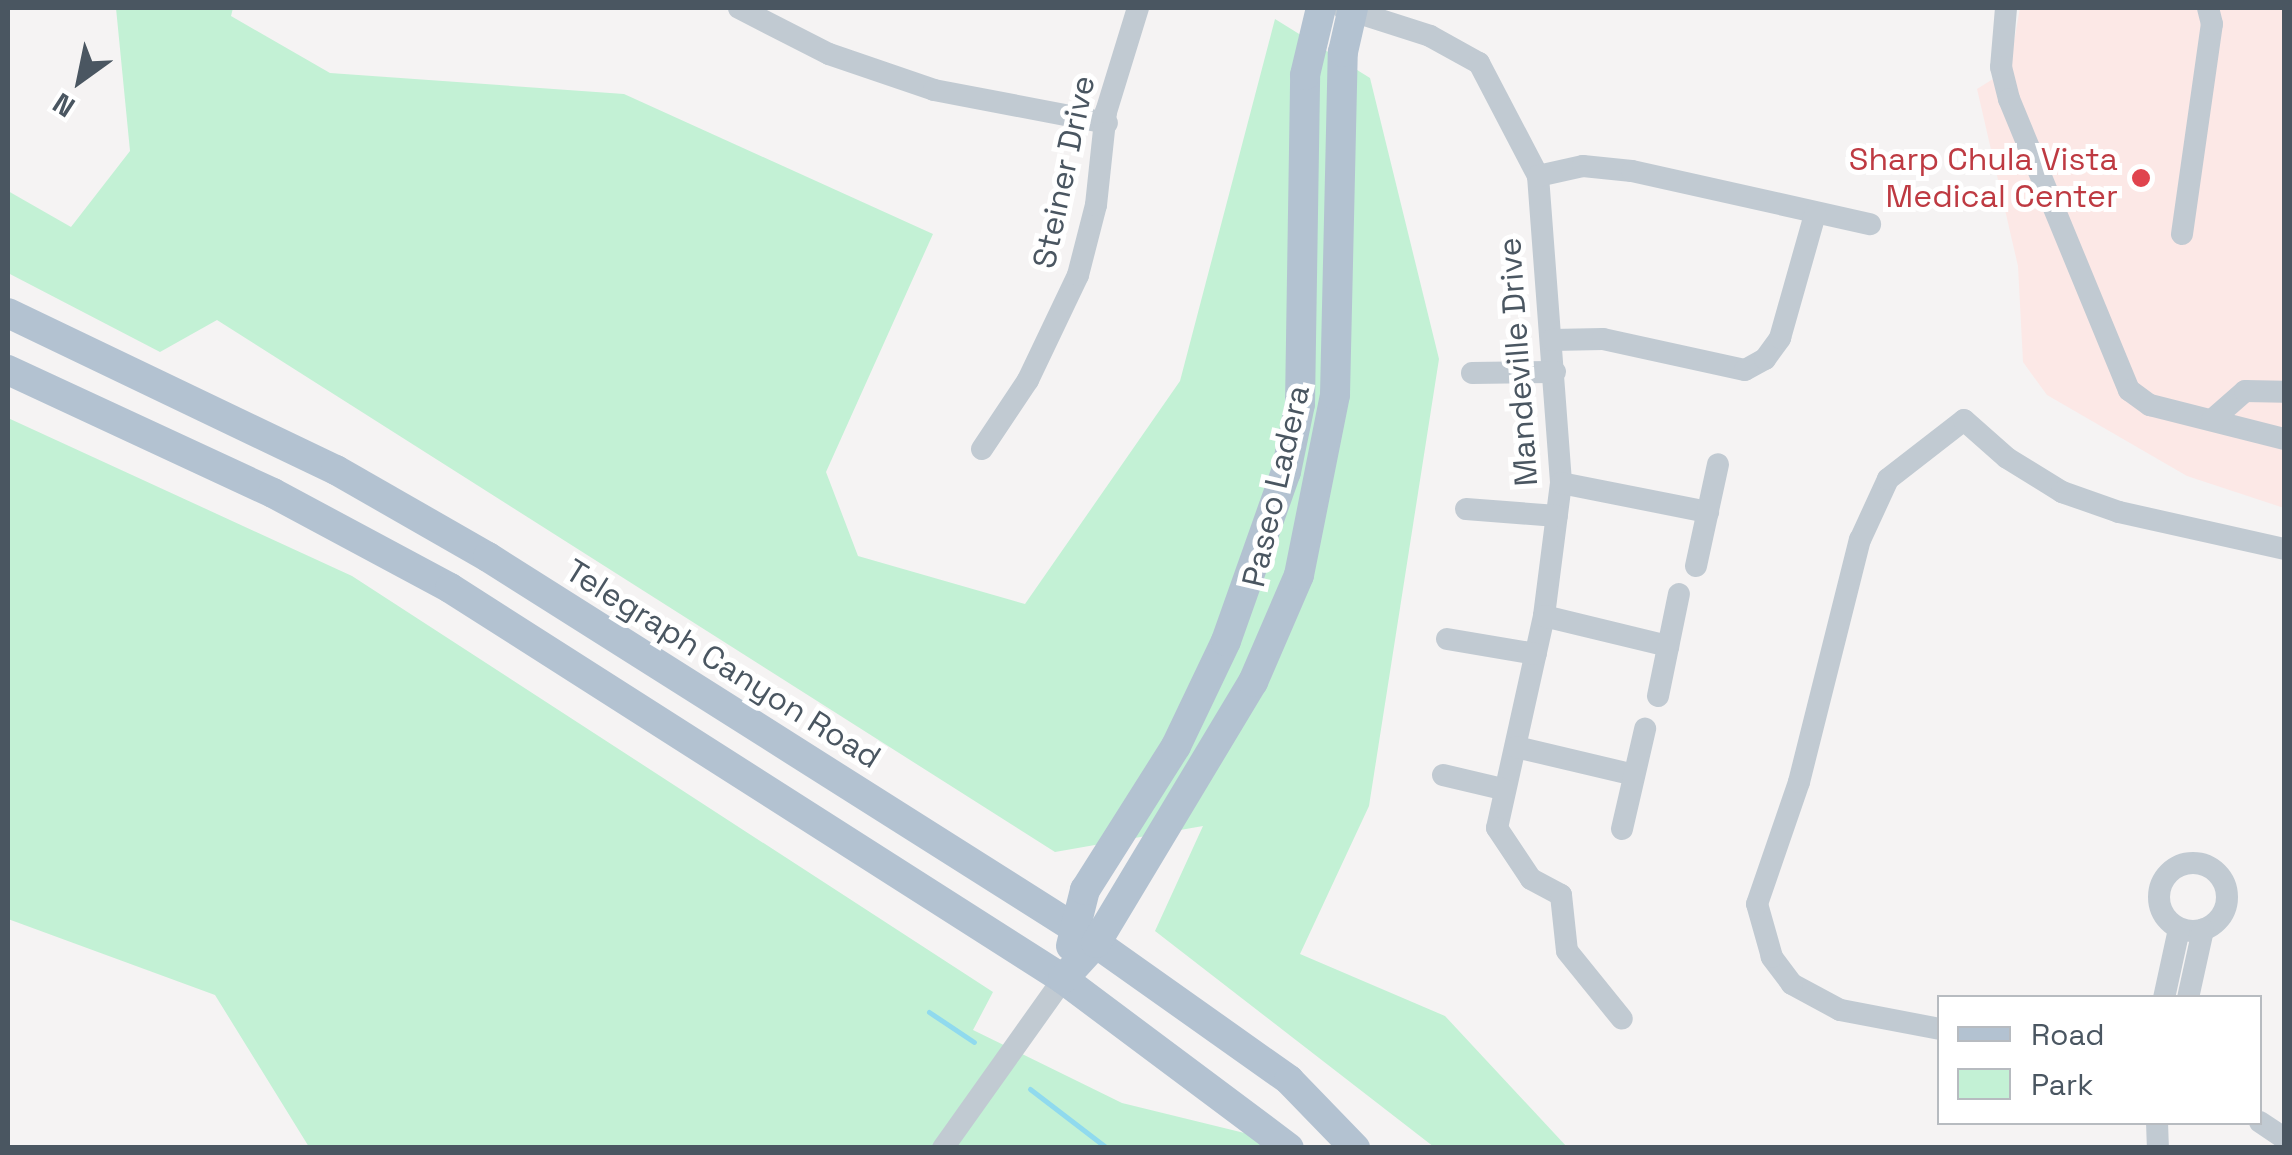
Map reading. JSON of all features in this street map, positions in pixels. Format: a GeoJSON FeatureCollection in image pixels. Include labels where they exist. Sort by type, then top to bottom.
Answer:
{"type":"FeatureCollection","features":[{"type":"Feature","properties":{"kind":"main road","name":"Paseo Ladera"},"geometry":{"type":"LineString","coordinates":[[1086,936],[1085,890],[1176,746],[1226,641],[1286,472],[1300,404],[1305,75],[1321,8]]}},
{"type":"Feature","properties":{"kind":"main road","name":"Paseo Ladera"},"geometry":{"type":"LineString","coordinates":[[1063,978],[1086,936],[1252,682],[1299,575],[1336,396],[1343,52],[1349,8]]}},
{"type":"Feature","properties":{"kind":"main road","name":"Telegraph Canyon Road"},"geometry":{"type":"LineString","coordinates":[[8,313],[336,470],[472,548],[1086,936],[1288,1080],[1355,1148]]}},
{"type":"Feature","properties":{"kind":"main road"},"geometry":{"type":"LineString","coordinates":[[8,370],[274,493],[450,588],[1063,978],[1289,1148]]}},
{"type":"Feature","properties":{"kind":"street"},"geometry":{"type":"LineString","coordinates":[[739,8],[829,54],[934,90],[1107,123]]}},
{"type":"Feature","properties":{"kind":"street","name":"Steiner Drive"},"geometry":{"type":"LineString","coordinates":[[982,449],[1028,380],[1078,275],[1096,205],[1107,123],[1138,8]]}},
{"type":"Feature","properties":{"kind":"street","name":"Mandeville Drive"},"geometry":{"type":"LineString","coordinates":[[1349,8],[1430,36],[1479,63],[1538,176],[1561,484],[1544,616],[1516,747],[1502,789],[1497,828],[1509,852],[1531,879],[1561,895],[1567,951],[1622,1019]]}},
{"type":"Feature","properties":{"kind":"street"},"geometry":{"type":"LineString","coordinates":[[2006,8],[2001,67],[2009,99],[2129,390],[2150,405],[2284,439]]}},
{"type":"Feature","properties":{"kind":"street"},"geometry":{"type":"LineString","coordinates":[[2182,234],[2212,24],[2208,8]]}},
{"type":"Feature","properties":{"kind":"street"},"geometry":{"type":"LineString","coordinates":[[1538,176],[1583,166],[1632,170],[1870,224]]}},
{"type":"Feature","properties":{"kind":"street"},"geometry":{"type":"LineString","coordinates":[[1552,340],[1603,339],[1745,370],[1766,359],[1780,338],[1815,214]]}},
{"type":"Feature","properties":{"kind":"street"},"geometry":{"type":"LineString","coordinates":[[1472,373],[1555,372]]}},
{"type":"Feature","properties":{"kind":"street"},"geometry":{"type":"LineString","coordinates":[[2212,420],[2246,391],[2284,392]]}},
{"type":"Feature","properties":{"kind":"street"},"geometry":{"type":"LineString","coordinates":[[1937,1028],[1818,1002],[1792,984],[1772,958],[1757,904],[1800,782],[1860,540],[1888,479],[1964,420],[2007,458],[2062,492],[2119,512],[2284,548]]}},
{"type":"Feature","properties":{"kind":"street"},"geometry":{"type":"LineString","coordinates":[[1696,566],[1718,464]]}},
{"type":"Feature","properties":{"kind":"street"},"geometry":{"type":"LineString","coordinates":[[1561,484],[1708,512]]}},
{"type":"Feature","properties":{"kind":"street"},"geometry":{"type":"LineString","coordinates":[[1466,509],[1557,516]]}},
{"type":"Feature","properties":{"kind":"street"},"geometry":{"type":"LineString","coordinates":[[1658,696],[1679,594]]}},
{"type":"Feature","properties":{"kind":"street"},"geometry":{"type":"LineString","coordinates":[[1544,616],[1668,646]]}},
{"type":"Feature","properties":{"kind":"street"},"geometry":{"type":"LineString","coordinates":[[1447,639],[1536,654]]}},
{"type":"Feature","properties":{"kind":"street"},"geometry":{"type":"LineString","coordinates":[[1622,829],[1645,729]]}},
{"type":"Feature","properties":{"kind":"street"},"geometry":{"type":"LineString","coordinates":[[1516,747],[1634,775]]}},
{"type":"Feature","properties":{"kind":"street"},"geometry":{"type":"LineString","coordinates":[[1443,775],[1502,789]]}},
{"type":"Feature","properties":{"kind":"street"},"geometry":{"type":"LineString","coordinates":[[2194,863],[2216,872],[2226,893],[2222,916],[2203,930],[2179,928],[2162,912],[2159,889],[2172,870],[2194,863]]}},
{"type":"Feature","properties":{"kind":"street"},"geometry":{"type":"LineString","coordinates":[[2165,995],[2179,928]]}},
{"type":"Feature","properties":{"kind":"street"},"geometry":{"type":"LineString","coordinates":[[2189,995],[2203,930]]}},
{"type":"Feature","properties":{"kind":"street","name":"Paseo Ladera"},"geometry":{"type":"LineString","coordinates":[[957,1143],[1063,978]]}},
{"type":"Feature","properties":{"kind":"street"},"geometry":{"type":"LineString","coordinates":[[2262,1123],[2284,1138]]}},
{"type":"Feature","properties":{"kind":"shaded area","name":"Sharp Chula Vista Medical Center"},"geometry":{"type":"Polygon","coordinates":[[[2020,8],[2284,8],[2284,508],[2187,476],[2047,395],[2023,362],[2018,266],[1977,89],[2009,69],[2020,8]]]}},
{"type":"Feature","properties":{"kind":"green space"},"geometry":{"type":"Polygon","coordinates":[[[116,8],[233,8],[231,16],[330,73],[624,94],[933,234],[826,472],[858,556],[1025,604],[1180,381],[1275,19],[1370,78],[1439,359],[1369,806],[1300,954],[1445,1016],[1567,1147],[1434,1147],[1155,931],[1203,826],[1055,852],[217,320],[160,352],[8,273],[8,191],[71,227],[130,151],[116,8]]]}},
{"type":"Feature","properties":{"kind":"green space"},"geometry":{"type":"Polygon","coordinates":[[[8,418],[352,576],[993,992],[973,1030],[1122,1103],[1302,1147],[309,1147],[215,995],[8,919],[8,418]]]}},
{"type":"Feature","properties":{"kind":"waterway"},"geometry":{"type":"LineString","coordinates":[[929,1012],[974,1042]]}},
{"type":"Feature","properties":{"kind":"waterway"},"geometry":{"type":"LineString","coordinates":[[1030,1089],[1107,1148]]}},
{"type":"Feature","properties":{"kind":"place","name":"Sharp Chula Vista Medical Center"},"geometry":{"type":"Point","coordinates":[2141,178]}}]}
